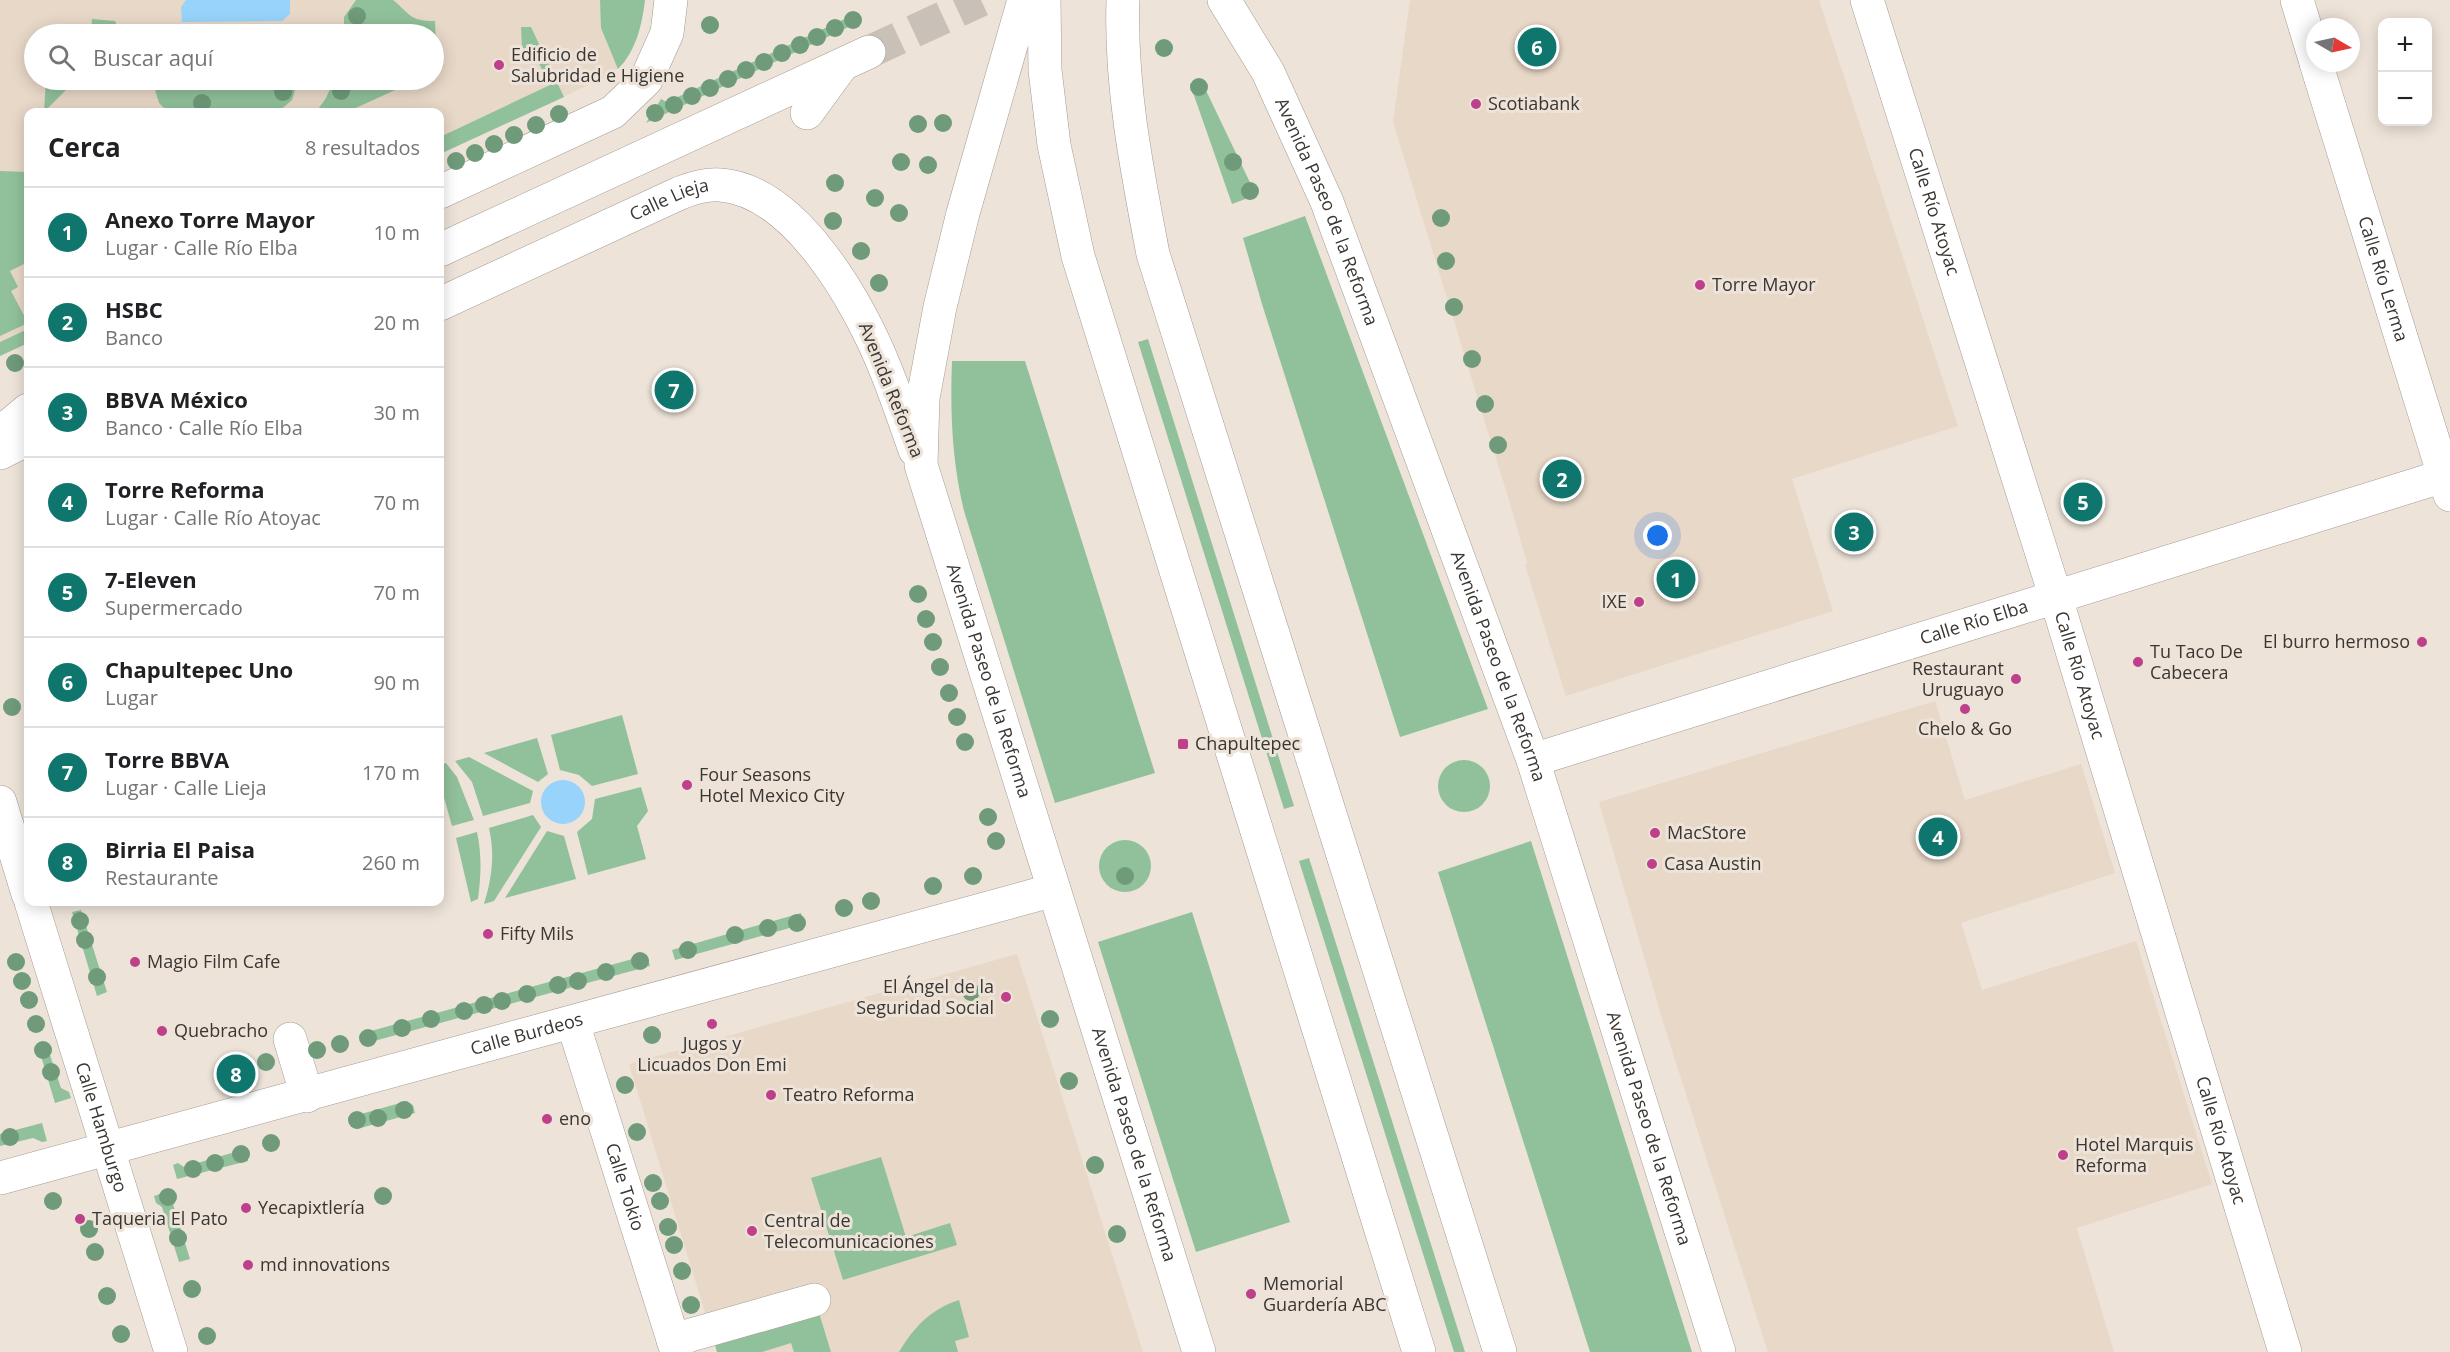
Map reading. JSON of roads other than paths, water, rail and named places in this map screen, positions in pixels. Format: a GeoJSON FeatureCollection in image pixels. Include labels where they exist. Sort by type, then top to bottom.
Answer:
{"type":"FeatureCollection","features":[{"type":"Feature","properties":{"kind":"street"},"geometry":{"type":"LineString","coordinates":[[444,190],[613,112],[646,81],[667,33],[671,0]]}},
{"type":"Feature","properties":{"kind":"street","name":"Avenida Paseo de la Reforma"},"geometry":{"type":"LineString","coordinates":[[1024,0],[939,307],[923,398],[921,465],[1199,1352]]}},
{"type":"Feature","properties":{"kind":"street"},"geometry":{"type":"LineString","coordinates":[[1044,0],[1045,70],[1054,145],[1078,256],[1419,1352]]}},
{"type":"Feature","properties":{"kind":"street"},"geometry":{"type":"LineString","coordinates":[[1123,0],[1126,78],[1136,168],[1153,254],[1500,1352]]}},
{"type":"Feature","properties":{"kind":"street","name":"Avenida Paseo de la Reforma"},"geometry":{"type":"LineString","coordinates":[[1224,0],[1270,76],[1327,202],[1533,760],[1719,1352]]}},
{"type":"Feature","properties":{"kind":"street"},"geometry":{"type":"LineString","coordinates":[[1244,32],[1254,0]]}},
{"type":"Feature","properties":{"kind":"street","name":"Calle Río Atoyac"},"geometry":{"type":"LineString","coordinates":[[1866,0],[2056,598],[2284,1352]]}},
{"type":"Feature","properties":{"kind":"street","name":"Calle Río Lerma"},"geometry":{"type":"LineString","coordinates":[[2296,0],[2306,30]]}},
{"type":"Feature","properties":{"kind":"street"},"geometry":{"type":"LineString","coordinates":[[444,248],[855,59],[807,113]]}},
{"type":"Feature","properties":{"kind":"street","name":"Calle Río Lerma"},"geometry":{"type":"LineString","coordinates":[[2319,72],[2448,481]]}},
{"type":"Feature","properties":{"kind":"street","name":"Calle Lieja"},"geometry":{"type":"LineString","coordinates":[[444,302],[680,193],[693,188],[719,184],[755,195],[773,205],[792,221],[827,263],[860,315]]}},
{"type":"Feature","properties":{"kind":"street","name":"Avenida Reforma"},"geometry":{"type":"LineString","coordinates":[[860,315],[885,367],[921,465]]}},
{"type":"Feature","properties":{"kind":"street"},"geometry":{"type":"LineString","coordinates":[[16,445],[24,422]]}},
{"type":"Feature","properties":{"kind":"street","name":"Calle Río Elba"},"geometry":{"type":"LineString","coordinates":[[1533,760],[2056,598],[2448,481]]}},
{"type":"Feature","properties":{"kind":"street"},"geometry":{"type":"LineString","coordinates":[[0,802],[24,881]]}},
{"type":"Feature","properties":{"kind":"street","name":"Calle Burdeos"},"geometry":{"type":"LineString","coordinates":[[0,1178],[307,1096],[1054,890]]}},
{"type":"Feature","properties":{"kind":"street","name":"Calle Hamburgo"},"geometry":{"type":"LineString","coordinates":[[32,906],[171,1352]]}},
{"type":"Feature","properties":{"kind":"street","name":"Calle Tokio"},"geometry":{"type":"LineString","coordinates":[[573,1023],[675,1346]]}},
{"type":"Feature","properties":{"kind":"street"},"geometry":{"type":"LineString","coordinates":[[290,1039],[307,1096]]}},
{"type":"Feature","properties":{"kind":"street"},"geometry":{"type":"LineString","coordinates":[[675,1346],[814,1300]]}},
{"type":"Feature","properties":{"kind":"water"},"geometry":{"type":"Polygon","coordinates":[[[186,0],[290,0],[290,14],[282,21],[182,22],[181,7],[186,0]]]}},
{"type":"Feature","properties":{"kind":"water"},"geometry":{"type":"Polygon","coordinates":[[[563,780],[578,787],[585,802],[578,817],[563,824],[548,817],[541,802],[548,787],[563,780]]]}},
{"type":"Feature","properties":{"kind":"tunnel"},"geometry":{"type":"LineString","coordinates":[[869,52],[981,0]]}},
{"type":"Feature","properties":{"kind":"place","name":"Chapultepec Uno"},"geometry":{"type":"Point","coordinates":[1537,47]}},
{"type":"Feature","properties":{"kind":"place","name":"Edificio de Salubridad e Higiene"},"geometry":{"type":"Point","coordinates":[499,65]}},
{"type":"Feature","properties":{"kind":"place","name":"Scotiabank"},"geometry":{"type":"Point","coordinates":[1476,104]}},
{"type":"Feature","properties":{"kind":"place","name":"Torre Mayor"},"geometry":{"type":"Point","coordinates":[1700,285]}},
{"type":"Feature","properties":{"kind":"place","name":"Torre BBVA"},"geometry":{"type":"Point","coordinates":[674,390]}},
{"type":"Feature","properties":{"kind":"place","name":"HSBC"},"geometry":{"type":"Point","coordinates":[1562,479]}},
{"type":"Feature","properties":{"kind":"place","name":"7-Eleven"},"geometry":{"type":"Point","coordinates":[2083,502]}},
{"type":"Feature","properties":{"kind":"place","name":"BBVA México"},"geometry":{"type":"Point","coordinates":[1854,532]}},
{"type":"Feature","properties":{"kind":"place","name":"Anexo Torre Mayor"},"geometry":{"type":"Point","coordinates":[1676,579]}},
{"type":"Feature","properties":{"kind":"place","name":"IXE"},"geometry":{"type":"Point","coordinates":[1639,602]}},
{"type":"Feature","properties":{"kind":"place","name":"El burro hermoso"},"geometry":{"type":"Point","coordinates":[2422,642]}},
{"type":"Feature","properties":{"kind":"place","name":"Tu Taco De Cabecera"},"geometry":{"type":"Point","coordinates":[2138,662]}},
{"type":"Feature","properties":{"kind":"place","name":"Restaurant Uruguayo"},"geometry":{"type":"Point","coordinates":[2016,679]}},
{"type":"Feature","properties":{"kind":"place","name":"Chelo & Go"},"geometry":{"type":"Point","coordinates":[1965,709]}},
{"type":"Feature","properties":{"kind":"place","name":"Chapultepec"},"geometry":{"type":"Point","coordinates":[1183,744]}},
{"type":"Feature","properties":{"kind":"place","name":"Four Seasons Hotel Mexico City"},"geometry":{"type":"Point","coordinates":[687,785]}},
{"type":"Feature","properties":{"kind":"place","name":"MacStore"},"geometry":{"type":"Point","coordinates":[1655,833]}},
{"type":"Feature","properties":{"kind":"place","name":"Torre Reforma"},"geometry":{"type":"Point","coordinates":[1938,837]}},
{"type":"Feature","properties":{"kind":"place","name":"Casa Austin"},"geometry":{"type":"Point","coordinates":[1652,864]}},
{"type":"Feature","properties":{"kind":"place","name":"Fifty Mils"},"geometry":{"type":"Point","coordinates":[488,934]}},
{"type":"Feature","properties":{"kind":"place","name":"Magio Film Cafe"},"geometry":{"type":"Point","coordinates":[135,962]}},
{"type":"Feature","properties":{"kind":"place","name":"El Ángel de la Seguridad Social"},"geometry":{"type":"Point","coordinates":[1006,997]}},
{"type":"Feature","properties":{"kind":"place","name":"Jugos y Licuados Don Emi"},"geometry":{"type":"Point","coordinates":[712,1024]}},
{"type":"Feature","properties":{"kind":"place","name":"Quebracho"},"geometry":{"type":"Point","coordinates":[162,1031]}},
{"type":"Feature","properties":{"kind":"place","name":"Birria El Paisa"},"geometry":{"type":"Point","coordinates":[236,1074]}},
{"type":"Feature","properties":{"kind":"place","name":"Teatro Reforma"},"geometry":{"type":"Point","coordinates":[771,1095]}},
{"type":"Feature","properties":{"kind":"place","name":"eno"},"geometry":{"type":"Point","coordinates":[547,1119]}},
{"type":"Feature","properties":{"kind":"place","name":"Hotel Marquis Reforma"},"geometry":{"type":"Point","coordinates":[2063,1155]}},
{"type":"Feature","properties":{"kind":"place","name":"Yecapixtlería"},"geometry":{"type":"Point","coordinates":[246,1208]}},
{"type":"Feature","properties":{"kind":"place","name":"Taqueria El Pato"},"geometry":{"type":"Point","coordinates":[80,1219]}},
{"type":"Feature","properties":{"kind":"place","name":"Central de Telecomunicaciones"},"geometry":{"type":"Point","coordinates":[752,1231]}},
{"type":"Feature","properties":{"kind":"place","name":"md innovations"},"geometry":{"type":"Point","coordinates":[248,1265]}},
{"type":"Feature","properties":{"kind":"place","name":"Memorial Guardería ABC"},"geometry":{"type":"Point","coordinates":[1251,1294]}}]}
